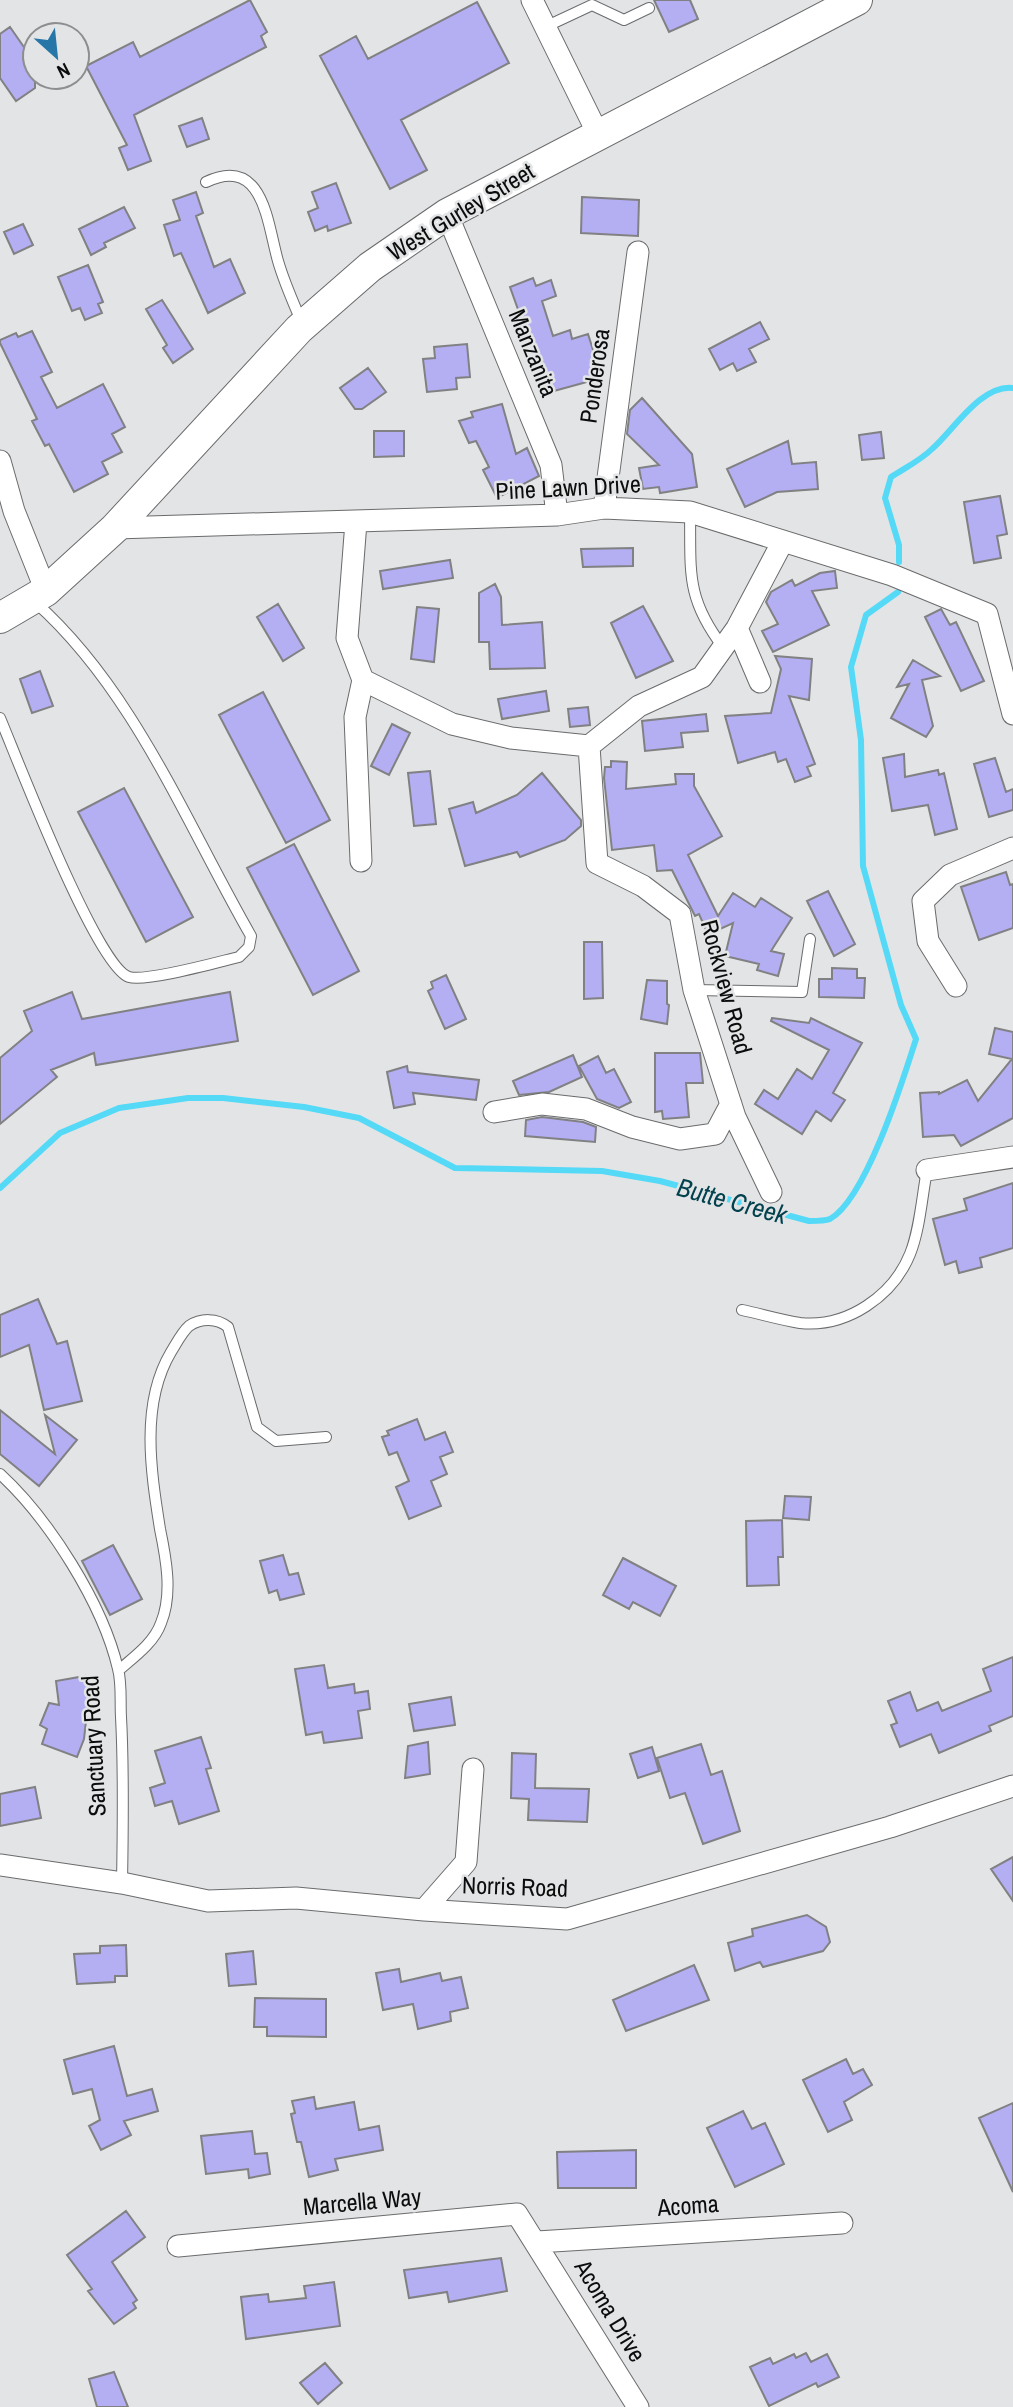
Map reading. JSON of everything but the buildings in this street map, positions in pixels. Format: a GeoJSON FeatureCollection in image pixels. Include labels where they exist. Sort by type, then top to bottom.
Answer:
{"type":"FeatureCollection","features":[{"type":"Feature","properties":{"kind":"main road","name":"West Gurley Street"},"geometry":{"type":"LineString","coordinates":[[0,618],[39,595],[116,528],[303,325],[370,267],[447,214],[857,0]]}},
{"type":"Feature","properties":{"kind":"street"},"geometry":{"type":"LineString","coordinates":[[532,0],[598,134]]}},
{"type":"Feature","properties":{"kind":"street","name":"Manzanita"},"geometry":{"type":"LineString","coordinates":[[447,214],[551,465],[557,515]]}},
{"type":"Feature","properties":{"kind":"street","name":"Ponderosa"},"geometry":{"type":"LineString","coordinates":[[604,508],[638,252]]}},
{"type":"Feature","properties":{"kind":"street"},"geometry":{"type":"LineString","coordinates":[[0,461],[39,595]]}},
{"type":"Feature","properties":{"kind":"street","name":"Pine Lawn Drive"},"geometry":{"type":"LineString","coordinates":[[116,528],[557,515],[604,508],[690,512],[892,575],[986,614],[1013,714]]}},
{"type":"Feature","properties":{"kind":"street"},"geometry":{"type":"LineString","coordinates":[[356,522],[347,638],[363,680],[355,717],[361,861]]}},
{"type":"Feature","properties":{"kind":"street"},"geometry":{"type":"LineString","coordinates":[[363,680],[452,724],[511,738],[589,746],[639,706],[702,677],[737,628],[783,541]]}},
{"type":"Feature","properties":{"kind":"street"},"geometry":{"type":"LineString","coordinates":[[737,628],[760,682]]}},
{"type":"Feature","properties":{"kind":"street","name":"Rockview Road"},"geometry":{"type":"LineString","coordinates":[[589,746],[597,863],[643,886],[680,914],[694,990],[731,1104],[771,1192]]}},
{"type":"Feature","properties":{"kind":"street"},"geometry":{"type":"LineString","coordinates":[[956,986],[928,941],[923,901],[950,875],[1013,848]]}},
{"type":"Feature","properties":{"kind":"street"},"geometry":{"type":"LineString","coordinates":[[494,1112],[542,1104],[575,1108],[680,1139],[715,1135],[731,1104]]}},
{"type":"Feature","properties":{"kind":"street"},"geometry":{"type":"LineString","coordinates":[[927,1170],[1013,1157]]}},
{"type":"Feature","properties":{"kind":"street"},"geometry":{"type":"LineString","coordinates":[[424,1910],[466,1862],[473,1769]]}},
{"type":"Feature","properties":{"kind":"street","name":"Norris Road"},"geometry":{"type":"LineString","coordinates":[[0,1865],[122,1883],[208,1901],[296,1898],[567,1919],[890,1827],[1013,1786]]}},
{"type":"Feature","properties":{"kind":"street","name":"Marcella Way"},"geometry":{"type":"LineString","coordinates":[[177,2246],[517,2214],[537,2242]]}},
{"type":"Feature","properties":{"kind":"street","name":"Acoma"},"geometry":{"type":"LineString","coordinates":[[537,2242],[842,2223]]}},
{"type":"Feature","properties":{"kind":"street","name":"Acoma Drive"},"geometry":{"type":"LineString","coordinates":[[537,2242],[638,2407]]}},
{"type":"Feature","properties":{"kind":"lane"},"geometry":{"type":"LineString","coordinates":[[545,27],[592,5],[624,20],[649,8]]}},
{"type":"Feature","properties":{"kind":"lane"},"geometry":{"type":"LineString","coordinates":[[206,182],[221,175],[243,178],[254,187],[264,204],[284,279],[303,325]]}},
{"type":"Feature","properties":{"kind":"lane"},"geometry":{"type":"LineString","coordinates":[[690,512],[693,594],[703,620],[723,647]]}},
{"type":"Feature","properties":{"kind":"lane"},"geometry":{"type":"LineString","coordinates":[[0,718],[75,891],[107,956],[121,973],[141,978],[239,957],[249,947],[251,936],[160,768],[95,666],[39,595]]}},
{"type":"Feature","properties":{"kind":"lane"},"geometry":{"type":"LineString","coordinates":[[694,990],[802,992],[810,939]]}},
{"type":"Feature","properties":{"kind":"lane"},"geometry":{"type":"LineString","coordinates":[[742,1310],[800,1323],[822,1322],[842,1317],[886,1294],[910,1254],[927,1170]]}},
{"type":"Feature","properties":{"kind":"lane"},"geometry":{"type":"LineString","coordinates":[[119,1670],[147,1646],[162,1623],[168,1583],[154,1489],[152,1404],[158,1373],[188,1327],[202,1320],[219,1320],[228,1327],[257,1427],[276,1441],[326,1437]]}},
{"type":"Feature","properties":{"kind":"lane","name":"Sanctuary Road"},"geometry":{"type":"LineString","coordinates":[[0,1474],[36,1510],[65,1553],[89,1598],[119,1670],[124,1815],[122,1883]]}},
{"type":"Feature","properties":{"kind":"waterway","name":"Butte Creek"},"geometry":{"type":"LineString","coordinates":[[899,562],[899,545],[885,498],[891,477],[928,453],[979,401],[990,393],[1013,388]]}},
{"type":"Feature","properties":{"kind":"waterway","name":"Butte Creek"},"geometry":{"type":"LineString","coordinates":[[0,1188],[60,1133],[119,1108],[188,1098],[223,1098],[304,1107],[359,1118],[455,1168],[602,1171],[660,1181],[809,1221],[830,1219],[857,1188],[870,1164],[893,1109],[916,1039],[901,1005],[863,866],[861,740],[851,667],[866,615],[898,592]]}}]}
